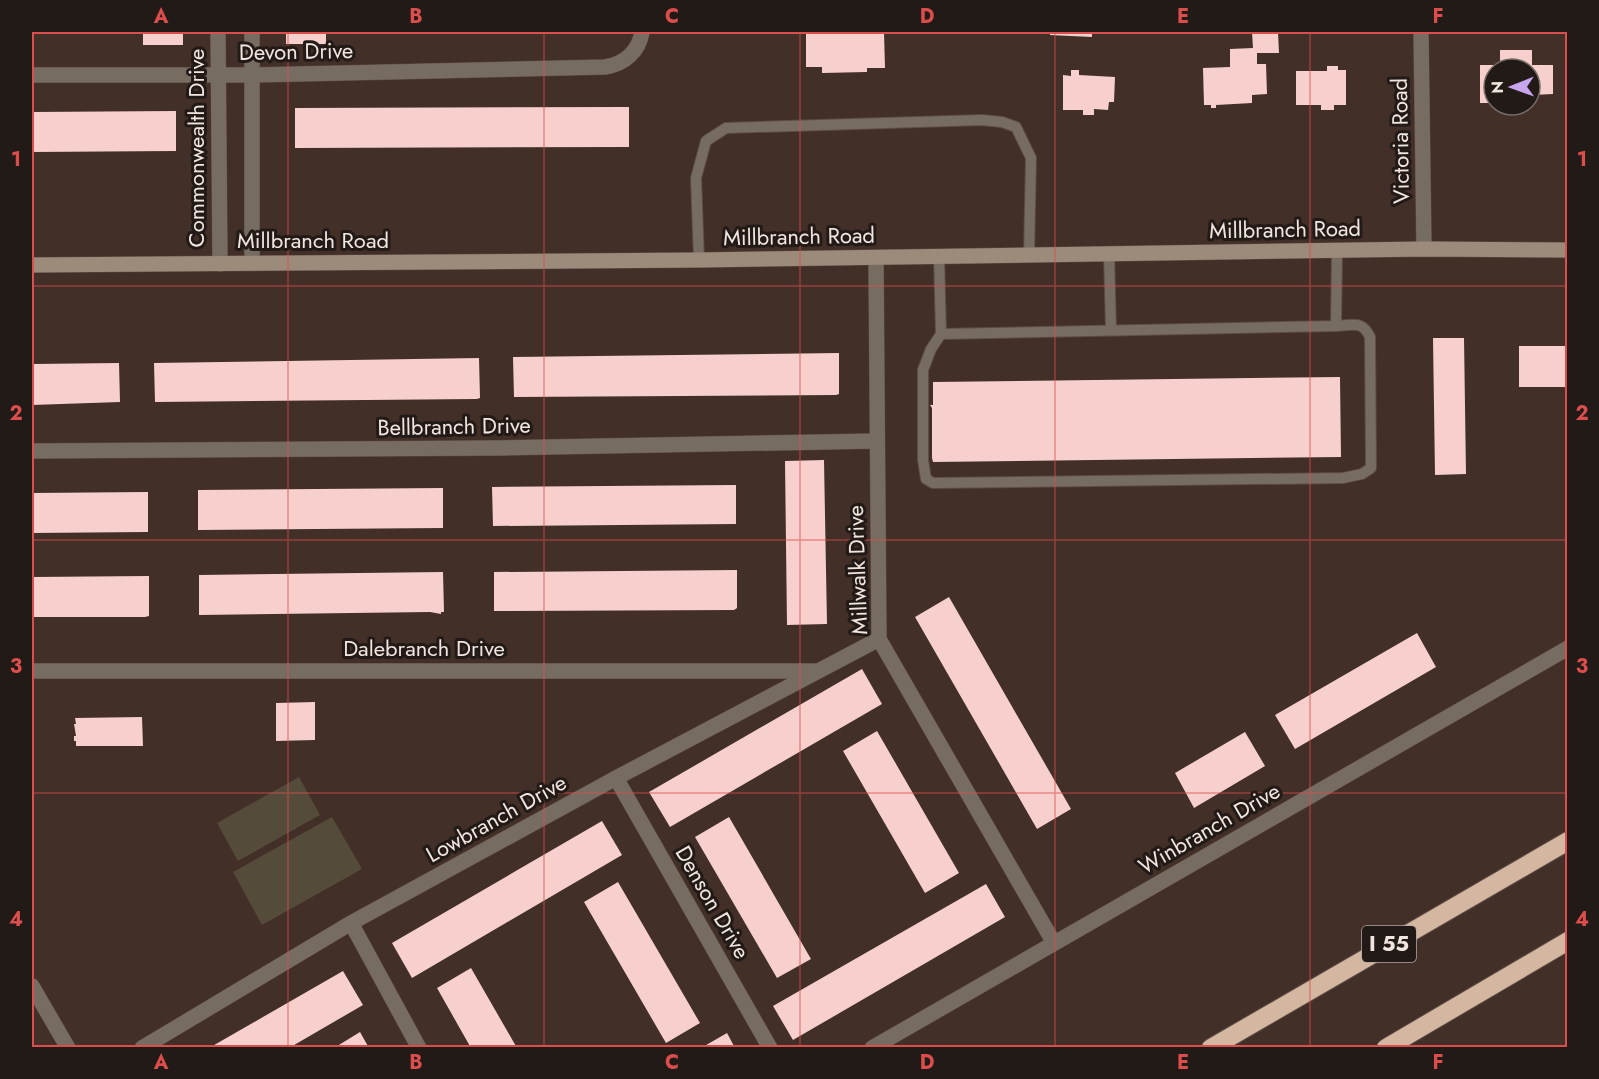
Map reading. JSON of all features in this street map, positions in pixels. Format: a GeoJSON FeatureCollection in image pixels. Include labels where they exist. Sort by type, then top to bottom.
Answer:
{"type":"FeatureCollection","features":[{"type":"Feature","properties":{"kind":"highway","name":"I 55"},"geometry":{"type":"LineString","coordinates":[[1211,1047],[1568,841]]}},
{"type":"Feature","properties":{"kind":"highway"},"geometry":{"type":"LineString","coordinates":[[1386,1047],[1568,941]]}},
{"type":"Feature","properties":{"kind":"main road","name":"Millbranch Road"},"geometry":{"type":"LineString","coordinates":[[32,265],[876,258],[1424,249],[1568,250]]}},
{"type":"Feature","properties":{"kind":"street","name":"Commonwealth Drive"},"geometry":{"type":"LineString","coordinates":[[218,32],[219,264]]}},
{"type":"Feature","properties":{"kind":"street"},"geometry":{"type":"LineString","coordinates":[[252,32],[252,263]]}},
{"type":"Feature","properties":{"kind":"street","name":"Devon Drive"},"geometry":{"type":"LineString","coordinates":[[32,75],[252,75],[614,66],[630,56],[637,48],[642,32]]}},
{"type":"Feature","properties":{"kind":"street","name":"Victoria Road"},"geometry":{"type":"LineString","coordinates":[[1421,32],[1424,249]]}},
{"type":"Feature","properties":{"kind":"street","name":"Millwalk Drive"},"geometry":{"type":"LineString","coordinates":[[876,258],[879,639],[1054,943]]}},
{"type":"Feature","properties":{"kind":"street","name":"Bellbranch Drive"},"geometry":{"type":"LineString","coordinates":[[32,451],[498,448],[877,441]]}},
{"type":"Feature","properties":{"kind":"street","name":"Lowbranch Drive"},"geometry":{"type":"LineString","coordinates":[[142,1047],[351,923],[616,778],[879,639]]}},
{"type":"Feature","properties":{"kind":"street","name":"Winbranch Drive"},"geometry":{"type":"LineString","coordinates":[[872,1047],[1568,648]]}},
{"type":"Feature","properties":{"kind":"street","name":"Dalebranch Drive"},"geometry":{"type":"LineString","coordinates":[[32,671],[816,671]]}},
{"type":"Feature","properties":{"kind":"street","name":"Denson Drive"},"geometry":{"type":"LineString","coordinates":[[616,778],[770,1047]]}},
{"type":"Feature","properties":{"kind":"street"},"geometry":{"type":"LineString","coordinates":[[351,923],[419,1047]]}},
{"type":"Feature","properties":{"kind":"street"},"geometry":{"type":"LineString","coordinates":[[32,986],[68,1047]]}},
{"type":"Feature","properties":{"kind":"lane"},"geometry":{"type":"LineString","coordinates":[[699,260],[696,178],[706,141],[726,128],[982,120],[1002,122],[1016,127],[1031,158],[1029,255]]}},
{"type":"Feature","properties":{"kind":"lane"},"geometry":{"type":"LineString","coordinates":[[1336,326],[1337,251]]}},
{"type":"Feature","properties":{"kind":"lane"},"geometry":{"type":"LineString","coordinates":[[1109,254],[1111,330]]}},
{"type":"Feature","properties":{"kind":"lane"},"geometry":{"type":"LineString","coordinates":[[939,256],[942,334],[931,349],[923,370],[923,460],[926,479],[933,483],[1343,478],[1362,474],[1371,468],[1370,337],[1366,328],[1361,325],[942,334]]}},
{"type":"Feature","properties":{"kind":"shaded area"},"geometry":{"type":"Polygon","coordinates":[[[299,777],[320,815],[238,861],[217,823],[299,777]]]}},
{"type":"Feature","properties":{"kind":"shaded area"},"geometry":{"type":"Polygon","coordinates":[[[332,817],[362,869],[262,925],[233,872],[332,817]]]}},
{"type":"Feature","properties":{"kind":"building"},"geometry":{"type":"Polygon","coordinates":[[[143,32],[183,32],[183,45],[143,45],[143,32]]]}},
{"type":"Feature","properties":{"kind":"building"},"geometry":{"type":"Polygon","coordinates":[[[286,32],[326,32],[326,44],[286,44],[286,32]]]}},
{"type":"Feature","properties":{"kind":"building"},"geometry":{"type":"Polygon","coordinates":[[[806,32],[884,32],[885,68],[867,68],[867,72],[822,73],[822,67],[806,67],[806,32]]]}},
{"type":"Feature","properties":{"kind":"building"},"geometry":{"type":"Polygon","coordinates":[[[1050,32],[1092,32],[1092,37],[1050,35],[1050,32]]]}},
{"type":"Feature","properties":{"kind":"building"},"geometry":{"type":"Polygon","coordinates":[[[1252,32],[1278,32],[1279,53],[1257,53],[1257,64],[1266,64],[1267,94],[1252,95],[1252,103],[1216,105],[1216,108],[1204,105],[1203,68],[1230,67],[1230,49],[1253,48],[1252,32]]]}},
{"type":"Feature","properties":{"kind":"building"},"geometry":{"type":"Polygon","coordinates":[[[1500,50],[1532,50],[1532,57],[1500,57],[1500,50]]]}},
{"type":"Feature","properties":{"kind":"building"},"geometry":{"type":"Polygon","coordinates":[[[1480,65],[1482,65],[1482,103],[1480,103],[1480,65]]]}},
{"type":"Feature","properties":{"kind":"building"},"geometry":{"type":"Polygon","coordinates":[[[1542,65],[1553,65],[1553,94],[1542,95],[1542,65]]]}},
{"type":"Feature","properties":{"kind":"building"},"geometry":{"type":"Polygon","coordinates":[[[1327,66],[1338,66],[1338,70],[1346,70],[1346,105],[1334,105],[1334,110],[1321,110],[1321,105],[1296,105],[1296,71],[1327,71],[1327,66]]]}},
{"type":"Feature","properties":{"kind":"building"},"geometry":{"type":"Polygon","coordinates":[[[1071,70],[1079,70],[1079,75],[1115,77],[1114,102],[1109,102],[1108,110],[1094,109],[1094,115],[1083,115],[1083,110],[1063,110],[1063,75],[1071,76],[1071,70]]]}},
{"type":"Feature","properties":{"kind":"building"},"geometry":{"type":"Polygon","coordinates":[[[629,107],[629,147],[295,148],[295,108],[629,107]]]}},
{"type":"Feature","properties":{"kind":"building"},"geometry":{"type":"Polygon","coordinates":[[[176,111],[176,151],[32,152],[32,112],[176,111]]]}},
{"type":"Feature","properties":{"kind":"building"},"geometry":{"type":"Polygon","coordinates":[[[1433,338],[1464,338],[1466,474],[1435,475],[1433,338]]]}},
{"type":"Feature","properties":{"kind":"building"},"geometry":{"type":"Polygon","coordinates":[[[1519,346],[1568,346],[1568,387],[1519,387],[1519,346]]]}},
{"type":"Feature","properties":{"kind":"building"},"geometry":{"type":"Polygon","coordinates":[[[839,353],[839,394],[836,395],[514,397],[513,357],[839,353]]]}},
{"type":"Feature","properties":{"kind":"building"},"geometry":{"type":"Polygon","coordinates":[[[479,358],[480,398],[477,399],[155,402],[154,363],[479,358]]]}},
{"type":"Feature","properties":{"kind":"building"},"geometry":{"type":"Polygon","coordinates":[[[119,363],[120,402],[32,405],[32,364],[119,363]]]}},
{"type":"Feature","properties":{"kind":"building"},"geometry":{"type":"Polygon","coordinates":[[[1340,377],[1341,457],[933,462],[932,458],[932,408],[930,405],[933,405],[933,382],[1340,377]]]}},
{"type":"Feature","properties":{"kind":"building"},"geometry":{"type":"Polygon","coordinates":[[[824,460],[827,624],[787,625],[785,461],[824,460]]]}},
{"type":"Feature","properties":{"kind":"building"},"geometry":{"type":"Polygon","coordinates":[[[736,485],[736,524],[493,526],[492,487],[736,485]]]}},
{"type":"Feature","properties":{"kind":"building"},"geometry":{"type":"Polygon","coordinates":[[[443,488],[443,528],[198,530],[198,490],[443,488]]]}},
{"type":"Feature","properties":{"kind":"building"},"geometry":{"type":"Polygon","coordinates":[[[148,492],[148,532],[32,533],[32,493],[148,492]]]}},
{"type":"Feature","properties":{"kind":"building"},"geometry":{"type":"Polygon","coordinates":[[[737,570],[737,608],[734,610],[494,611],[494,572],[737,570]]]}},
{"type":"Feature","properties":{"kind":"building"},"geometry":{"type":"Polygon","coordinates":[[[443,572],[444,612],[441,614],[430,612],[199,615],[199,575],[443,572]]]}},
{"type":"Feature","properties":{"kind":"building"},"geometry":{"type":"Polygon","coordinates":[[[149,576],[149,616],[32,617],[32,577],[149,576]]]}},
{"type":"Feature","properties":{"kind":"building"},"geometry":{"type":"Polygon","coordinates":[[[949,597],[1071,809],[1037,829],[915,617],[949,597]]]}},
{"type":"Feature","properties":{"kind":"building"},"geometry":{"type":"Polygon","coordinates":[[[1417,633],[1436,667],[1295,749],[1275,715],[1417,633]]]}},
{"type":"Feature","properties":{"kind":"building"},"geometry":{"type":"Polygon","coordinates":[[[862,669],[882,704],[670,827],[649,792],[862,669]]]}},
{"type":"Feature","properties":{"kind":"building"},"geometry":{"type":"Polygon","coordinates":[[[315,702],[315,740],[276,741],[276,703],[315,702]]]}},
{"type":"Feature","properties":{"kind":"building"},"geometry":{"type":"Polygon","coordinates":[[[142,717],[143,746],[76,746],[76,741],[74,741],[75,718],[142,717]]]}},
{"type":"Feature","properties":{"kind":"building"},"geometry":{"type":"Polygon","coordinates":[[[877,731],[959,873],[925,893],[843,751],[877,731]]]}},
{"type":"Feature","properties":{"kind":"building"},"geometry":{"type":"Polygon","coordinates":[[[1245,732],[1265,766],[1194,808],[1175,773],[1245,732]]]}},
{"type":"Feature","properties":{"kind":"building"},"geometry":{"type":"Polygon","coordinates":[[[729,817],[811,959],[777,978],[695,837],[729,817]]]}},
{"type":"Feature","properties":{"kind":"building"},"geometry":{"type":"Polygon","coordinates":[[[602,821],[622,855],[412,978],[392,943],[602,821]]]}},
{"type":"Feature","properties":{"kind":"building"},"geometry":{"type":"Polygon","coordinates":[[[618,882],[700,1023],[666,1043],[584,902],[618,882]]]}},
{"type":"Feature","properties":{"kind":"building"},"geometry":{"type":"Polygon","coordinates":[[[986,884],[1005,917],[793,1040],[773,1006],[986,884]]]}},
{"type":"Feature","properties":{"kind":"building"},"geometry":{"type":"Polygon","coordinates":[[[471,968],[517,1048],[471,1048],[437,988],[471,968]]]}},
{"type":"Feature","properties":{"kind":"building"},"geometry":{"type":"Polygon","coordinates":[[[343,971],[363,1005],[289,1048],[209,1048],[343,971]]]}},
{"type":"Feature","properties":{"kind":"building"},"geometry":{"type":"Polygon","coordinates":[[[360,1032],[369,1048],[334,1048],[360,1032]]]}},
{"type":"Feature","properties":{"kind":"building"},"geometry":{"type":"Polygon","coordinates":[[[727,1033],[735,1048],[701,1048],[727,1033]]]}}]}
